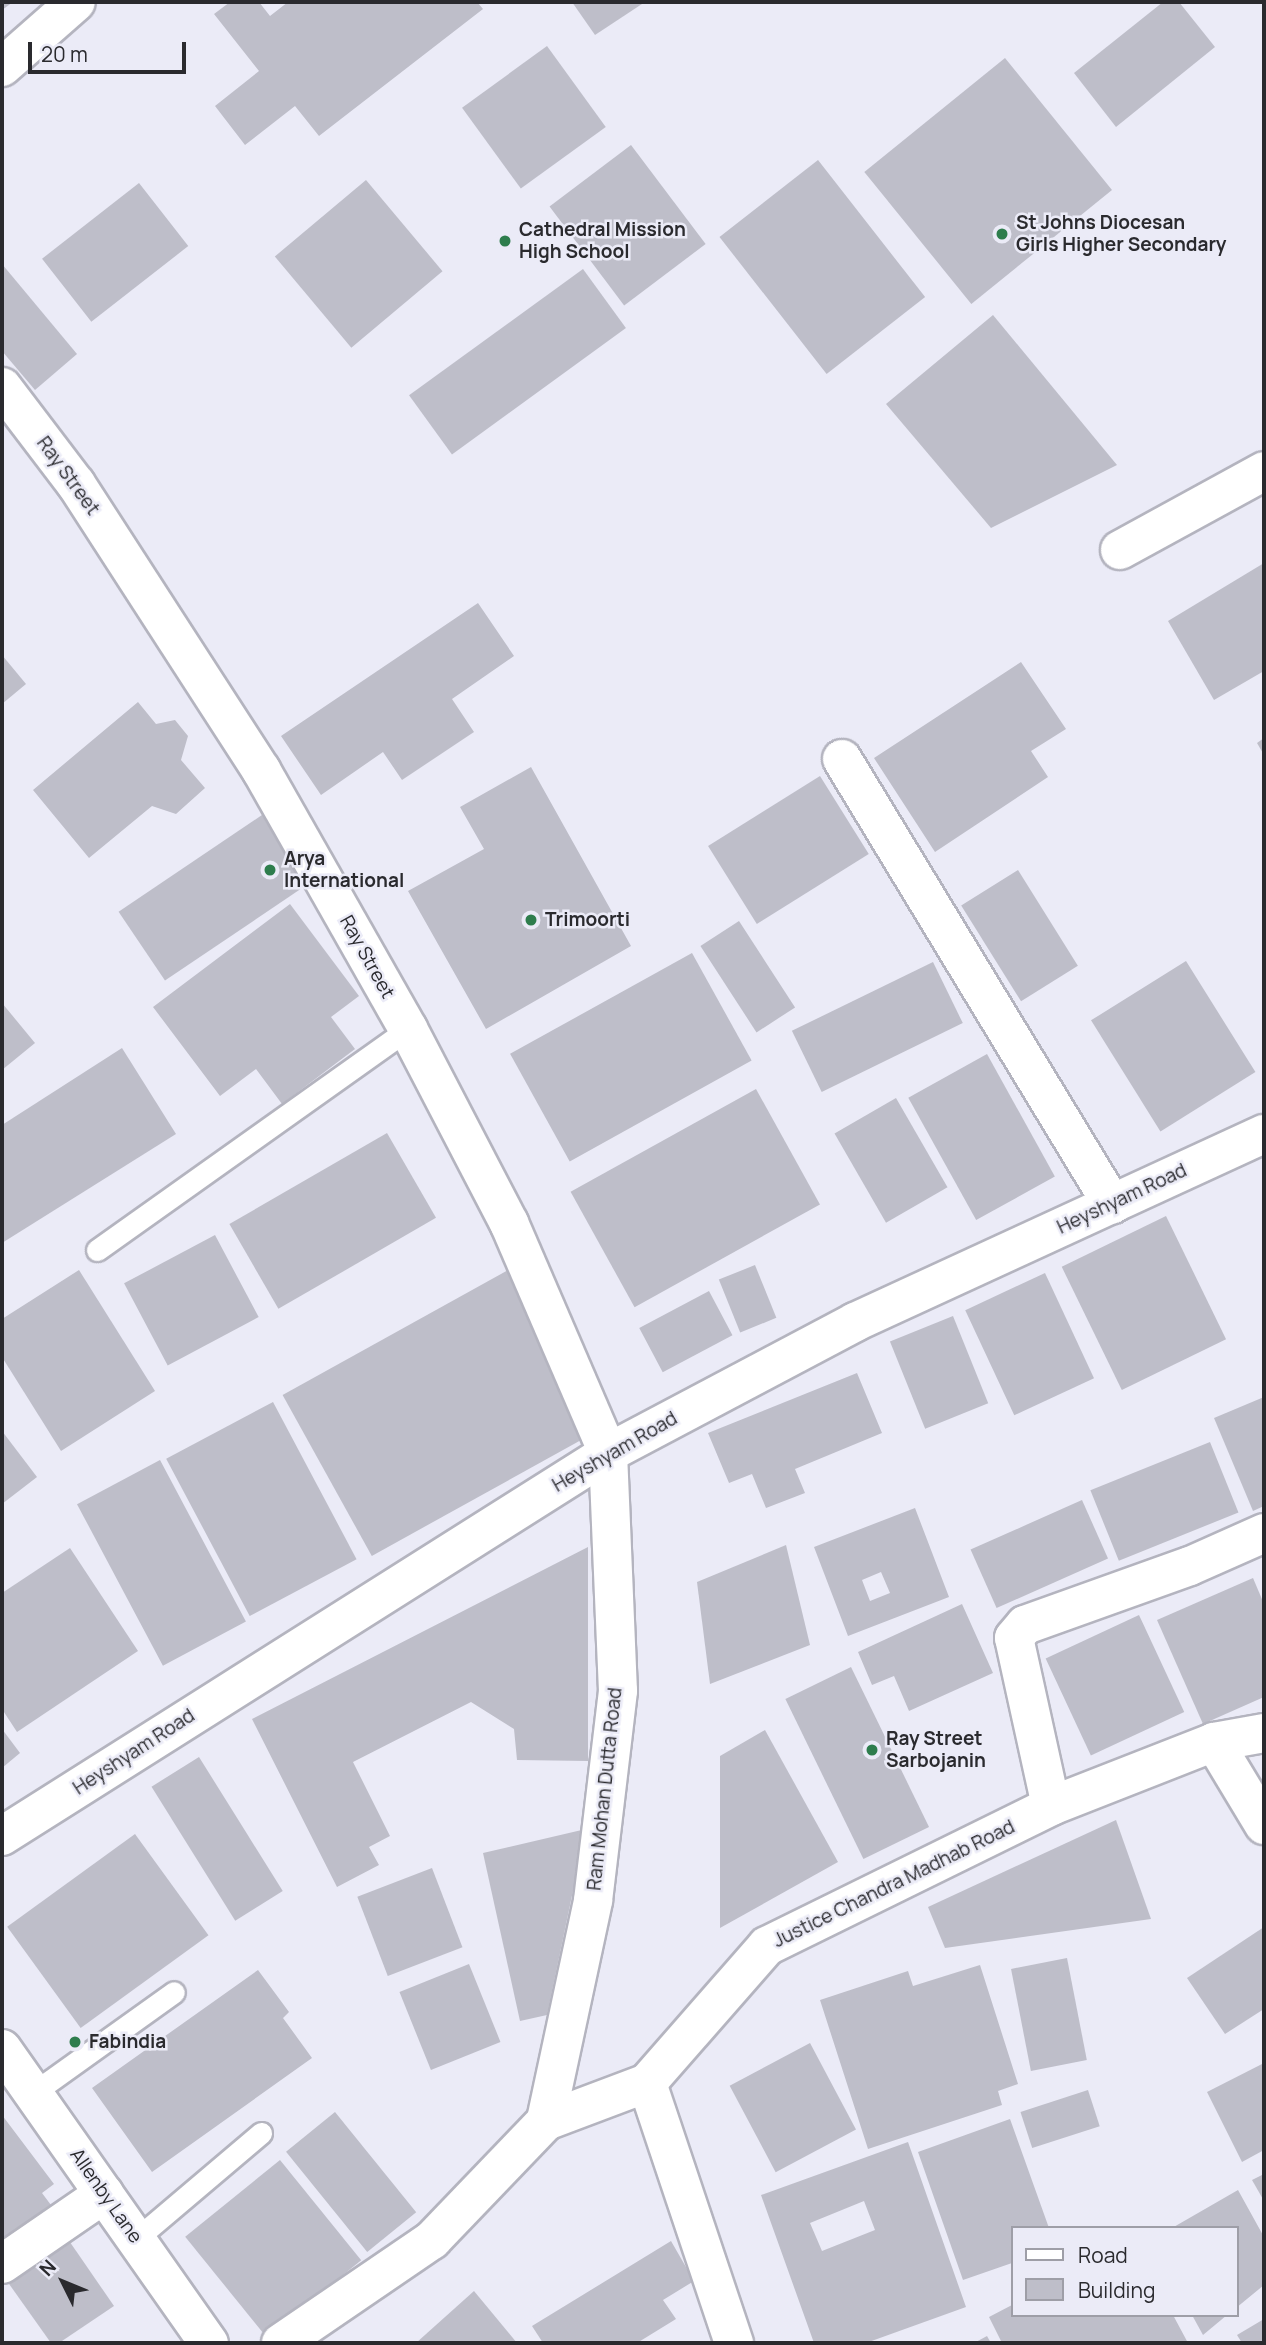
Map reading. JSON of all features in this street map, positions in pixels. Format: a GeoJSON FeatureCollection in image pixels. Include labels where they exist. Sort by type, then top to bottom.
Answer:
{"type":"FeatureCollection","features":[{"type":"Feature","properties":{"kind":"street"},"geometry":{"type":"LineString","coordinates":[[2,67],[76,2]]}},
{"type":"Feature","properties":{"kind":"street","name":"Ray Street"},"geometry":{"type":"LineString","coordinates":[[2,387],[76,484],[261,770],[408,1029],[509,1223],[608,1453]]}},
{"type":"Feature","properties":{"kind":"street"},"geometry":{"type":"LineString","coordinates":[[1120,550],[1264,471]]}},
{"type":"Feature","properties":{"kind":"street"},"geometry":{"type":"LineString","coordinates":[[842,759],[1112,1204]]}},
{"type":"Feature","properties":{"kind":"street","name":"Heyshyam Road"},"geometry":{"type":"LineString","coordinates":[[2,1836],[608,1453],[855,1322],[1264,1134]]}},
{"type":"Feature","properties":{"kind":"street","name":"Ram Mohan Dutta Road"},"geometry":{"type":"LineString","coordinates":[[546,2122],[593,1901],[618,1691],[608,1453]]}},
{"type":"Feature","properties":{"kind":"street"},"geometry":{"type":"LineString","coordinates":[[1051,1806],[1014,1638],[1025,1625],[1190,1566],[1264,1533]]}},
{"type":"Feature","properties":{"kind":"street","name":"Justice Chandra Madhab Road"},"geometry":{"type":"LineString","coordinates":[[281,2343],[432,2240],[546,2122],[647,2083],[767,1946],[1051,1806],[1214,1742],[1264,1732]]}},
{"type":"Feature","properties":{"kind":"street"},"geometry":{"type":"LineString","coordinates":[[1214,1742],[1264,1825]]}},
{"type":"Feature","properties":{"kind":"street","name":"Allenby Lane"},"geometry":{"type":"LineString","coordinates":[[2,2049],[209,2343]]}},
{"type":"Feature","properties":{"kind":"street"},"geometry":{"type":"LineString","coordinates":[[647,2083],[734,2343]]}},
{"type":"Feature","properties":{"kind":"street"},"geometry":{"type":"LineString","coordinates":[[2,2264],[104,2194]]}},
{"type":"Feature","properties":{"kind":"lane"},"geometry":{"type":"LineString","coordinates":[[97,1250],[408,1029]]}},
{"type":"Feature","properties":{"kind":"lane"},"geometry":{"type":"LineString","coordinates":[[33,2093],[174,1992]]}},
{"type":"Feature","properties":{"kind":"lane"},"geometry":{"type":"LineString","coordinates":[[136,2239],[261,2133]]}},
{"type":"Feature","properties":{"kind":"building"},"geometry":{"type":"Polygon","coordinates":[[[2,2],[13,2],[2,10],[2,2]]]}},
{"type":"Feature","properties":{"kind":"building"},"geometry":{"type":"Polygon","coordinates":[[[230,2],[259,2],[270,16],[288,2],[477,2],[483,9],[319,136],[295,106],[245,145],[215,106],[259,71],[214,14],[230,2]]]}},
{"type":"Feature","properties":{"kind":"building"},"geometry":{"type":"Polygon","coordinates":[[[572,2],[645,2],[595,35],[572,2]]]}},
{"type":"Feature","properties":{"kind":"building"},"geometry":{"type":"Polygon","coordinates":[[[1163,2],[1179,2],[1215,47],[1116,127],[1074,73],[1163,2]]]}},
{"type":"Feature","properties":{"kind":"building"},"geometry":{"type":"Polygon","coordinates":[[[547,46],[606,127],[521,189],[462,108],[547,46]]]}},
{"type":"Feature","properties":{"kind":"building"},"geometry":{"type":"Polygon","coordinates":[[[1005,58],[1112,190],[971,304],[864,172],[1005,58]]]}},
{"type":"Feature","properties":{"kind":"building"},"geometry":{"type":"Polygon","coordinates":[[[631,145],[706,244],[624,305],[550,206],[631,145]]]}},
{"type":"Feature","properties":{"kind":"building"},"geometry":{"type":"Polygon","coordinates":[[[818,160],[925,297],[827,374],[719,237],[818,160]]]}},
{"type":"Feature","properties":{"kind":"building"},"geometry":{"type":"Polygon","coordinates":[[[366,180],[442,271],[351,348],[275,256],[366,180]]]}},
{"type":"Feature","properties":{"kind":"building"},"geometry":{"type":"Polygon","coordinates":[[[139,183],[188,246],[91,322],[42,259],[139,183]]]}},
{"type":"Feature","properties":{"kind":"building"},"geometry":{"type":"Polygon","coordinates":[[[2,264],[77,354],[35,390],[2,351],[2,264]]]}},
{"type":"Feature","properties":{"kind":"building"},"geometry":{"type":"Polygon","coordinates":[[[583,269],[626,328],[452,454],[409,395],[583,269]]]}},
{"type":"Feature","properties":{"kind":"building"},"geometry":{"type":"Polygon","coordinates":[[[993,315],[1117,465],[991,528],[886,404],[993,315]]]}},
{"type":"Feature","properties":{"kind":"building"},"geometry":{"type":"Polygon","coordinates":[[[1264,563],[1264,671],[1214,700],[1168,621],[1264,563]]]}},
{"type":"Feature","properties":{"kind":"building"},"geometry":{"type":"Polygon","coordinates":[[[478,603],[514,656],[452,699],[474,732],[402,780],[383,752],[321,795],[281,736],[478,603]]]}},
{"type":"Feature","properties":{"kind":"building"},"geometry":{"type":"Polygon","coordinates":[[[2,655],[26,684],[2,704],[2,655]]]}},
{"type":"Feature","properties":{"kind":"building"},"geometry":{"type":"Polygon","coordinates":[[[1021,662],[1066,729],[1031,751],[1048,777],[935,852],[874,758],[1021,662]]]}},
{"type":"Feature","properties":{"kind":"building"},"geometry":{"type":"Polygon","coordinates":[[[138,702],[156,724],[175,720],[188,736],[181,760],[205,788],[176,814],[152,806],[89,858],[33,790],[138,702]]]}},
{"type":"Feature","properties":{"kind":"building"},"geometry":{"type":"Polygon","coordinates":[[[1264,738],[1264,755],[1257,743],[1264,738]]]}},
{"type":"Feature","properties":{"kind":"building"},"geometry":{"type":"Polygon","coordinates":[[[531,767],[631,946],[486,1029],[408,891],[484,849],[460,807],[531,767]]]}},
{"type":"Feature","properties":{"kind":"building"},"geometry":{"type":"Polygon","coordinates":[[[820,776],[869,854],[757,924],[708,846],[820,776]]]}},
{"type":"Feature","properties":{"kind":"building"},"geometry":{"type":"Polygon","coordinates":[[[262,815],[308,884],[165,981],[119,912],[262,815]]]}},
{"type":"Feature","properties":{"kind":"building"},"geometry":{"type":"Polygon","coordinates":[[[1018,870],[1078,966],[1021,1001],[961,906],[1018,870]]]}},
{"type":"Feature","properties":{"kind":"building"},"geometry":{"type":"Polygon","coordinates":[[[290,904],[359,996],[331,1017],[355,1049],[282,1104],[256,1069],[220,1096],[153,1007],[290,904]]]}},
{"type":"Feature","properties":{"kind":"building"},"geometry":{"type":"Polygon","coordinates":[[[739,921],[795,1007],[757,1032],[700,946],[739,921]]]}},
{"type":"Feature","properties":{"kind":"building"},"geometry":{"type":"Polygon","coordinates":[[[692,953],[752,1061],[570,1161],[510,1054],[692,953]]]}},
{"type":"Feature","properties":{"kind":"building"},"geometry":{"type":"Polygon","coordinates":[[[1186,961],[1255,1072],[1160,1131],[1091,1020],[1186,961]]]}},
{"type":"Feature","properties":{"kind":"building"},"geometry":{"type":"Polygon","coordinates":[[[933,962],[963,1023],[822,1092],[792,1031],[933,962]]]}},
{"type":"Feature","properties":{"kind":"building"},"geometry":{"type":"Polygon","coordinates":[[[2,1003],[35,1043],[2,1070],[2,1003]]]}},
{"type":"Feature","properties":{"kind":"building"},"geometry":{"type":"Polygon","coordinates":[[[122,1048],[176,1134],[2,1243],[2,1125],[122,1048]]]}},
{"type":"Feature","properties":{"kind":"building"},"geometry":{"type":"Polygon","coordinates":[[[987,1054],[1055,1176],[976,1220],[908,1098],[987,1054]]]}},
{"type":"Feature","properties":{"kind":"building"},"geometry":{"type":"Polygon","coordinates":[[[756,1089],[820,1204],[635,1307],[571,1192],[756,1089]]]}},
{"type":"Feature","properties":{"kind":"building"},"geometry":{"type":"Polygon","coordinates":[[[896,1098],[948,1187],[886,1223],[835,1134],[896,1098]]]}},
{"type":"Feature","properties":{"kind":"building"},"geometry":{"type":"Polygon","coordinates":[[[387,1133],[436,1218],[278,1309],[229,1224],[387,1133]]]}},
{"type":"Feature","properties":{"kind":"building"},"geometry":{"type":"Polygon","coordinates":[[[1166,1216],[1226,1339],[1122,1390],[1062,1267],[1166,1216]]]}},
{"type":"Feature","properties":{"kind":"building"},"geometry":{"type":"Polygon","coordinates":[[[215,1235],[259,1317],[168,1365],[124,1283],[215,1235]]]}},
{"type":"Feature","properties":{"kind":"building"},"geometry":{"type":"Polygon","coordinates":[[[755,1265],[776,1318],[740,1332],[719,1280],[755,1265]]]}},
{"type":"Feature","properties":{"kind":"building"},"geometry":{"type":"Polygon","coordinates":[[[510,1269],[599,1430],[372,1556],[283,1395],[510,1269]]]}},
{"type":"Feature","properties":{"kind":"building"},"geometry":{"type":"Polygon","coordinates":[[[79,1270],[155,1391],[61,1451],[2,1357],[2,1319],[79,1270]]]}},
{"type":"Feature","properties":{"kind":"building"},"geometry":{"type":"Polygon","coordinates":[[[1045,1273],[1094,1378],[1014,1415],[965,1310],[1045,1273]]]}},
{"type":"Feature","properties":{"kind":"building"},"geometry":{"type":"Polygon","coordinates":[[[709,1291],[732,1335],[663,1372],[639,1328],[709,1291]]]}},
{"type":"Feature","properties":{"kind":"building"},"geometry":{"type":"Polygon","coordinates":[[[953,1316],[988,1403],[925,1429],[890,1341],[953,1316]]]}},
{"type":"Feature","properties":{"kind":"building"},"geometry":{"type":"Polygon","coordinates":[[[857,1373],[882,1433],[795,1469],[805,1493],[766,1508],[752,1474],[729,1483],[708,1433],[857,1373]]]}},
{"type":"Feature","properties":{"kind":"building"},"geometry":{"type":"Polygon","coordinates":[[[1264,1397],[1264,1506],[1253,1511],[1214,1418],[1264,1397]]]}},
{"type":"Feature","properties":{"kind":"building"},"geometry":{"type":"Polygon","coordinates":[[[273,1402],[357,1559],[250,1616],[166,1459],[273,1402]]]}},
{"type":"Feature","properties":{"kind":"building"},"geometry":{"type":"Polygon","coordinates":[[[2,1431],[37,1477],[2,1504],[2,1431]]]}},
{"type":"Feature","properties":{"kind":"building"},"geometry":{"type":"Polygon","coordinates":[[[1210,1442],[1238,1512],[1119,1561],[1090,1490],[1210,1442]]]}},
{"type":"Feature","properties":{"kind":"building"},"geometry":{"type":"Polygon","coordinates":[[[160,1460],[246,1622],[163,1666],[77,1504],[160,1460]]]}},
{"type":"Feature","properties":{"kind":"building"},"geometry":{"type":"Polygon","coordinates":[[[1082,1500],[1108,1558],[997,1608],[971,1550],[1082,1500]]]}},
{"type":"Feature","properties":{"kind":"building"},"geometry":{"type":"Polygon","coordinates":[[[915,1508],[949,1597],[848,1636],[814,1547],[915,1508]],[[881,1572],[862,1580],[870,1601],[890,1593],[881,1572]]]}},
{"type":"Feature","properties":{"kind":"building"},"geometry":{"type":"Polygon","coordinates":[[[786,1545],[810,1645],[710,1684],[697,1582],[786,1545]]]}},
{"type":"Feature","properties":{"kind":"building"},"geometry":{"type":"Polygon","coordinates":[[[588,1547],[588,1761],[517,1760],[514,1729],[471,1702],[353,1762],[390,1836],[369,1847],[379,1865],[337,1887],[252,1719],[588,1547]]]}},
{"type":"Feature","properties":{"kind":"building"},"geometry":{"type":"Polygon","coordinates":[[[70,1548],[138,1651],[17,1732],[2,1709],[2,1593],[70,1548]]]}},
{"type":"Feature","properties":{"kind":"building"},"geometry":{"type":"Polygon","coordinates":[[[1253,1578],[1264,1604],[1264,1697],[1203,1724],[1157,1620],[1253,1578]]]}},
{"type":"Feature","properties":{"kind":"building"},"geometry":{"type":"Polygon","coordinates":[[[962,1604],[993,1673],[909,1711],[894,1676],[872,1685],[858,1652],[962,1604]]]}},
{"type":"Feature","properties":{"kind":"building"},"geometry":{"type":"Polygon","coordinates":[[[1139,1615],[1184,1712],[1091,1756],[1046,1659],[1139,1615]]]}},
{"type":"Feature","properties":{"kind":"building"},"geometry":{"type":"Polygon","coordinates":[[[851,1667],[929,1827],[863,1859],[785,1699],[851,1667]]]}},
{"type":"Feature","properties":{"kind":"building"},"geometry":{"type":"Polygon","coordinates":[[[2,1729],[20,1753],[2,1768],[2,1729]]]}},
{"type":"Feature","properties":{"kind":"building"},"geometry":{"type":"Polygon","coordinates":[[[765,1730],[838,1862],[720,1928],[720,1756],[765,1730]]]}},
{"type":"Feature","properties":{"kind":"building"},"geometry":{"type":"Polygon","coordinates":[[[199,1757],[283,1891],[235,1921],[152,1787],[199,1757]]]}},
{"type":"Feature","properties":{"kind":"building"},"geometry":{"type":"Polygon","coordinates":[[[1116,1820],[1151,1919],[945,1948],[928,1907],[1116,1820]]]}},
{"type":"Feature","properties":{"kind":"building"},"geometry":{"type":"Polygon","coordinates":[[[586,1829],[547,2015],[520,2021],[483,1853],[586,1829]]]}},
{"type":"Feature","properties":{"kind":"building"},"geometry":{"type":"Polygon","coordinates":[[[135,1834],[208,1935],[81,2028],[7,1927],[135,1834]]]}},
{"type":"Feature","properties":{"kind":"building"},"geometry":{"type":"Polygon","coordinates":[[[432,1868],[462,1947],[388,1976],[357,1897],[432,1868]]]}},
{"type":"Feature","properties":{"kind":"building"},"geometry":{"type":"Polygon","coordinates":[[[1264,1927],[1264,2009],[1225,2034],[1187,1978],[1264,1927]]]}},
{"type":"Feature","properties":{"kind":"building"},"geometry":{"type":"Polygon","coordinates":[[[1067,1958],[1087,2060],[1031,2071],[1011,1969],[1067,1958]]]}},
{"type":"Feature","properties":{"kind":"building"},"geometry":{"type":"Polygon","coordinates":[[[469,1964],[500,2042],[431,2070],[399,1992],[469,1964]]]}},
{"type":"Feature","properties":{"kind":"building"},"geometry":{"type":"Polygon","coordinates":[[[980,1965],[1018,2084],[998,2091],[1002,2105],[868,2149],[820,2000],[908,1971],[913,1986],[980,1965]]]}},
{"type":"Feature","properties":{"kind":"building"},"geometry":{"type":"Polygon","coordinates":[[[258,1970],[289,2012],[283,2018],[312,2058],[152,2172],[92,2088],[258,1970]]]}},
{"type":"Feature","properties":{"kind":"building"},"geometry":{"type":"Polygon","coordinates":[[[810,2043],[856,2130],[776,2172],[730,2086],[810,2043]]]}},
{"type":"Feature","properties":{"kind":"building"},"geometry":{"type":"Polygon","coordinates":[[[1264,2063],[1264,2150],[1242,2162],[1207,2092],[1264,2063]]]}},
{"type":"Feature","properties":{"kind":"building"},"geometry":{"type":"Polygon","coordinates":[[[1088,2090],[1100,2126],[1032,2148],[1020,2112],[1088,2090]]]}},
{"type":"Feature","properties":{"kind":"building"},"geometry":{"type":"Polygon","coordinates":[[[335,2112],[416,2212],[367,2252],[286,2152],[335,2112]]]}},
{"type":"Feature","properties":{"kind":"building"},"geometry":{"type":"Polygon","coordinates":[[[2,2115],[54,2184],[42,2193],[51,2205],[2,2242],[2,2115]]]}},
{"type":"Feature","properties":{"kind":"building"},"geometry":{"type":"Polygon","coordinates":[[[1010,2119],[1048,2226],[1010,2226],[1010,2264],[963,2280],[918,2152],[1010,2119]]]}},
{"type":"Feature","properties":{"kind":"building"},"geometry":{"type":"Polygon","coordinates":[[[908,2142],[966,2307],[866,2343],[814,2343],[761,2195],[908,2142]],[[864,2201],[810,2223],[822,2251],[875,2230],[864,2201]]]}},
{"type":"Feature","properties":{"kind":"building"},"geometry":{"type":"Polygon","coordinates":[[[280,2160],[361,2260],[266,2337],[185,2237],[280,2160]]]}},
{"type":"Feature","properties":{"kind":"building"},"geometry":{"type":"Polygon","coordinates":[[[1264,2174],[1264,2201],[1252,2180],[1264,2174]]]}},
{"type":"Feature","properties":{"kind":"building"},"geometry":{"type":"Polygon","coordinates":[[[1238,2190],[1264,2237],[1264,2285],[1238,2306],[1238,2226],[1175,2226],[1238,2190]]]}},
{"type":"Feature","properties":{"kind":"building"},"geometry":{"type":"Polygon","coordinates":[[[63,2232],[114,2306],[59,2343],[51,2343],[2,2274],[63,2232]]]}},
{"type":"Feature","properties":{"kind":"building"},"geometry":{"type":"Polygon","coordinates":[[[671,2241],[694,2281],[663,2300],[676,2319],[637,2343],[543,2343],[532,2326],[671,2241]]]}},
{"type":"Feature","properties":{"kind":"building"},"geometry":{"type":"Polygon","coordinates":[[[474,2291],[517,2343],[416,2343],[474,2291]]]}},
{"type":"Feature","properties":{"kind":"building"},"geometry":{"type":"Polygon","coordinates":[[[1010,2306],[1010,2317],[1174,2317],[1188,2343],[1002,2343],[989,2317],[1010,2306]]]}},
{"type":"Feature","properties":{"kind":"building"},"geometry":{"type":"Polygon","coordinates":[[[1193,2317],[1225,2317],[1203,2335],[1193,2317]]]}},
{"type":"Feature","properties":{"kind":"building"},"geometry":{"type":"Polygon","coordinates":[[[1264,2319],[1264,2343],[1242,2343],[1237,2335],[1264,2319]]]}},
{"type":"Feature","properties":{"kind":"building"},"geometry":{"type":"Polygon","coordinates":[[[987,2336],[991,2343],[974,2343],[987,2336]]]}},
{"type":"Feature","properties":{"kind":"place","name":"St Johns Diocesan Girls Higher Secondary"},"geometry":{"type":"Point","coordinates":[1002,234]}},
{"type":"Feature","properties":{"kind":"place","name":"Cathedral Mission High School"},"geometry":{"type":"Point","coordinates":[505,241]}},
{"type":"Feature","properties":{"kind":"place","name":"Arya International"},"geometry":{"type":"Point","coordinates":[270,870]}},
{"type":"Feature","properties":{"kind":"place","name":"Trimoorti"},"geometry":{"type":"Point","coordinates":[531,920]}},
{"type":"Feature","properties":{"kind":"place","name":"Ray Street Sarbojanin"},"geometry":{"type":"Point","coordinates":[872,1750]}},
{"type":"Feature","properties":{"kind":"place","name":"Fabindia"},"geometry":{"type":"Point","coordinates":[75,2042]}}]}
